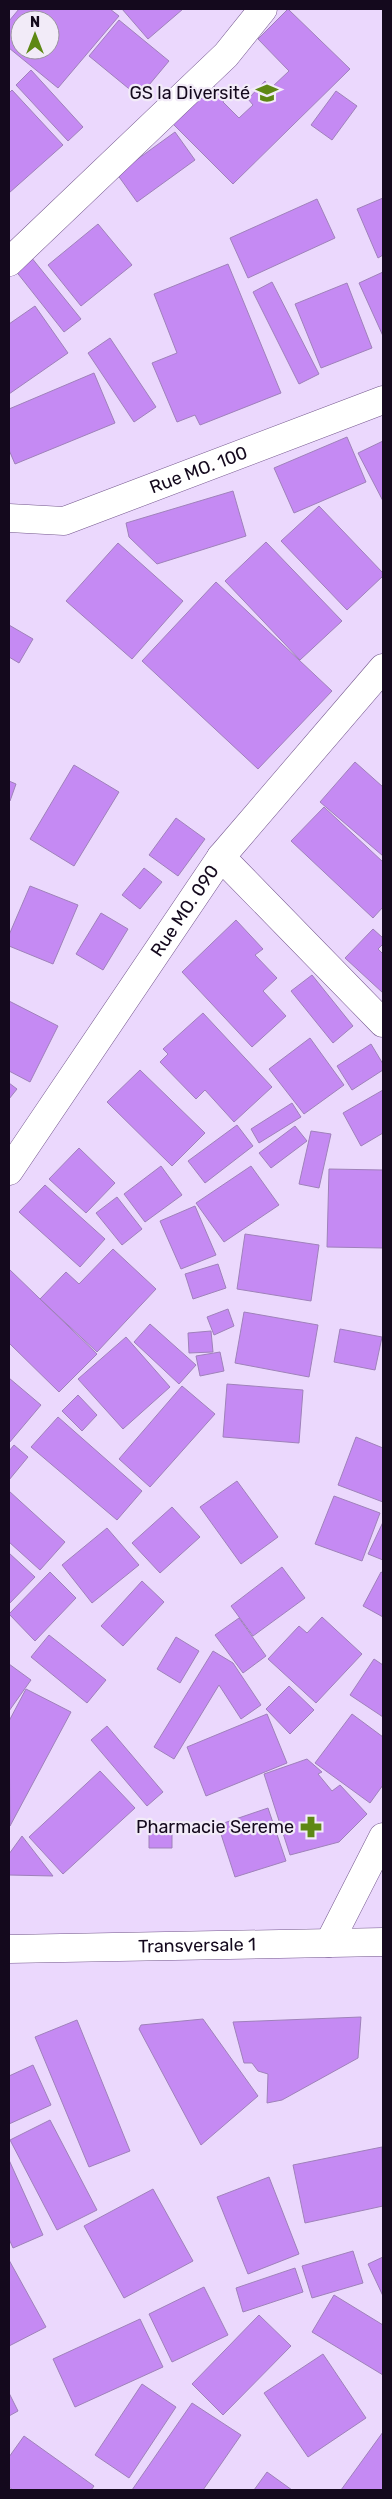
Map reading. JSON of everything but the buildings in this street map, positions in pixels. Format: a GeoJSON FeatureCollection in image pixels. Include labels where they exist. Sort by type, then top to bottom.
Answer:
{"type":"FeatureCollection","features":[{"type":"Feature","properties":{"kind":"street"},"geometry":{"type":"LineString","coordinates":[[9,262],[226,55],[263,9]]}},
{"type":"Feature","properties":{"kind":"street","name":"Rue MO. 100"},"geometry":{"type":"LineString","coordinates":[[9,518],[64,521],[383,400]]}},
{"type":"Feature","properties":{"kind":"street","name":"Rue MO. 090"},"geometry":{"type":"LineString","coordinates":[[9,1171],[221,857],[383,668]]}},
{"type":"Feature","properties":{"kind":"street"},"geometry":{"type":"LineString","coordinates":[[221,857],[383,1023]]}},
{"type":"Feature","properties":{"kind":"street"},"geometry":{"type":"LineString","coordinates":[[328,1943],[383,1837]]}},
{"type":"Feature","properties":{"kind":"street","name":"Transversale 1"},"geometry":{"type":"LineString","coordinates":[[9,1949],[383,1942]]}},
{"type":"Feature","properties":{"kind":"place","name":"GS la Diversité"},"geometry":{"type":"Point","coordinates":[267,93]}},
{"type":"Feature","properties":{"kind":"place","name":"Pharmacie Sereme"},"geometry":{"type":"Point","coordinates":[311,1827]}}]}
